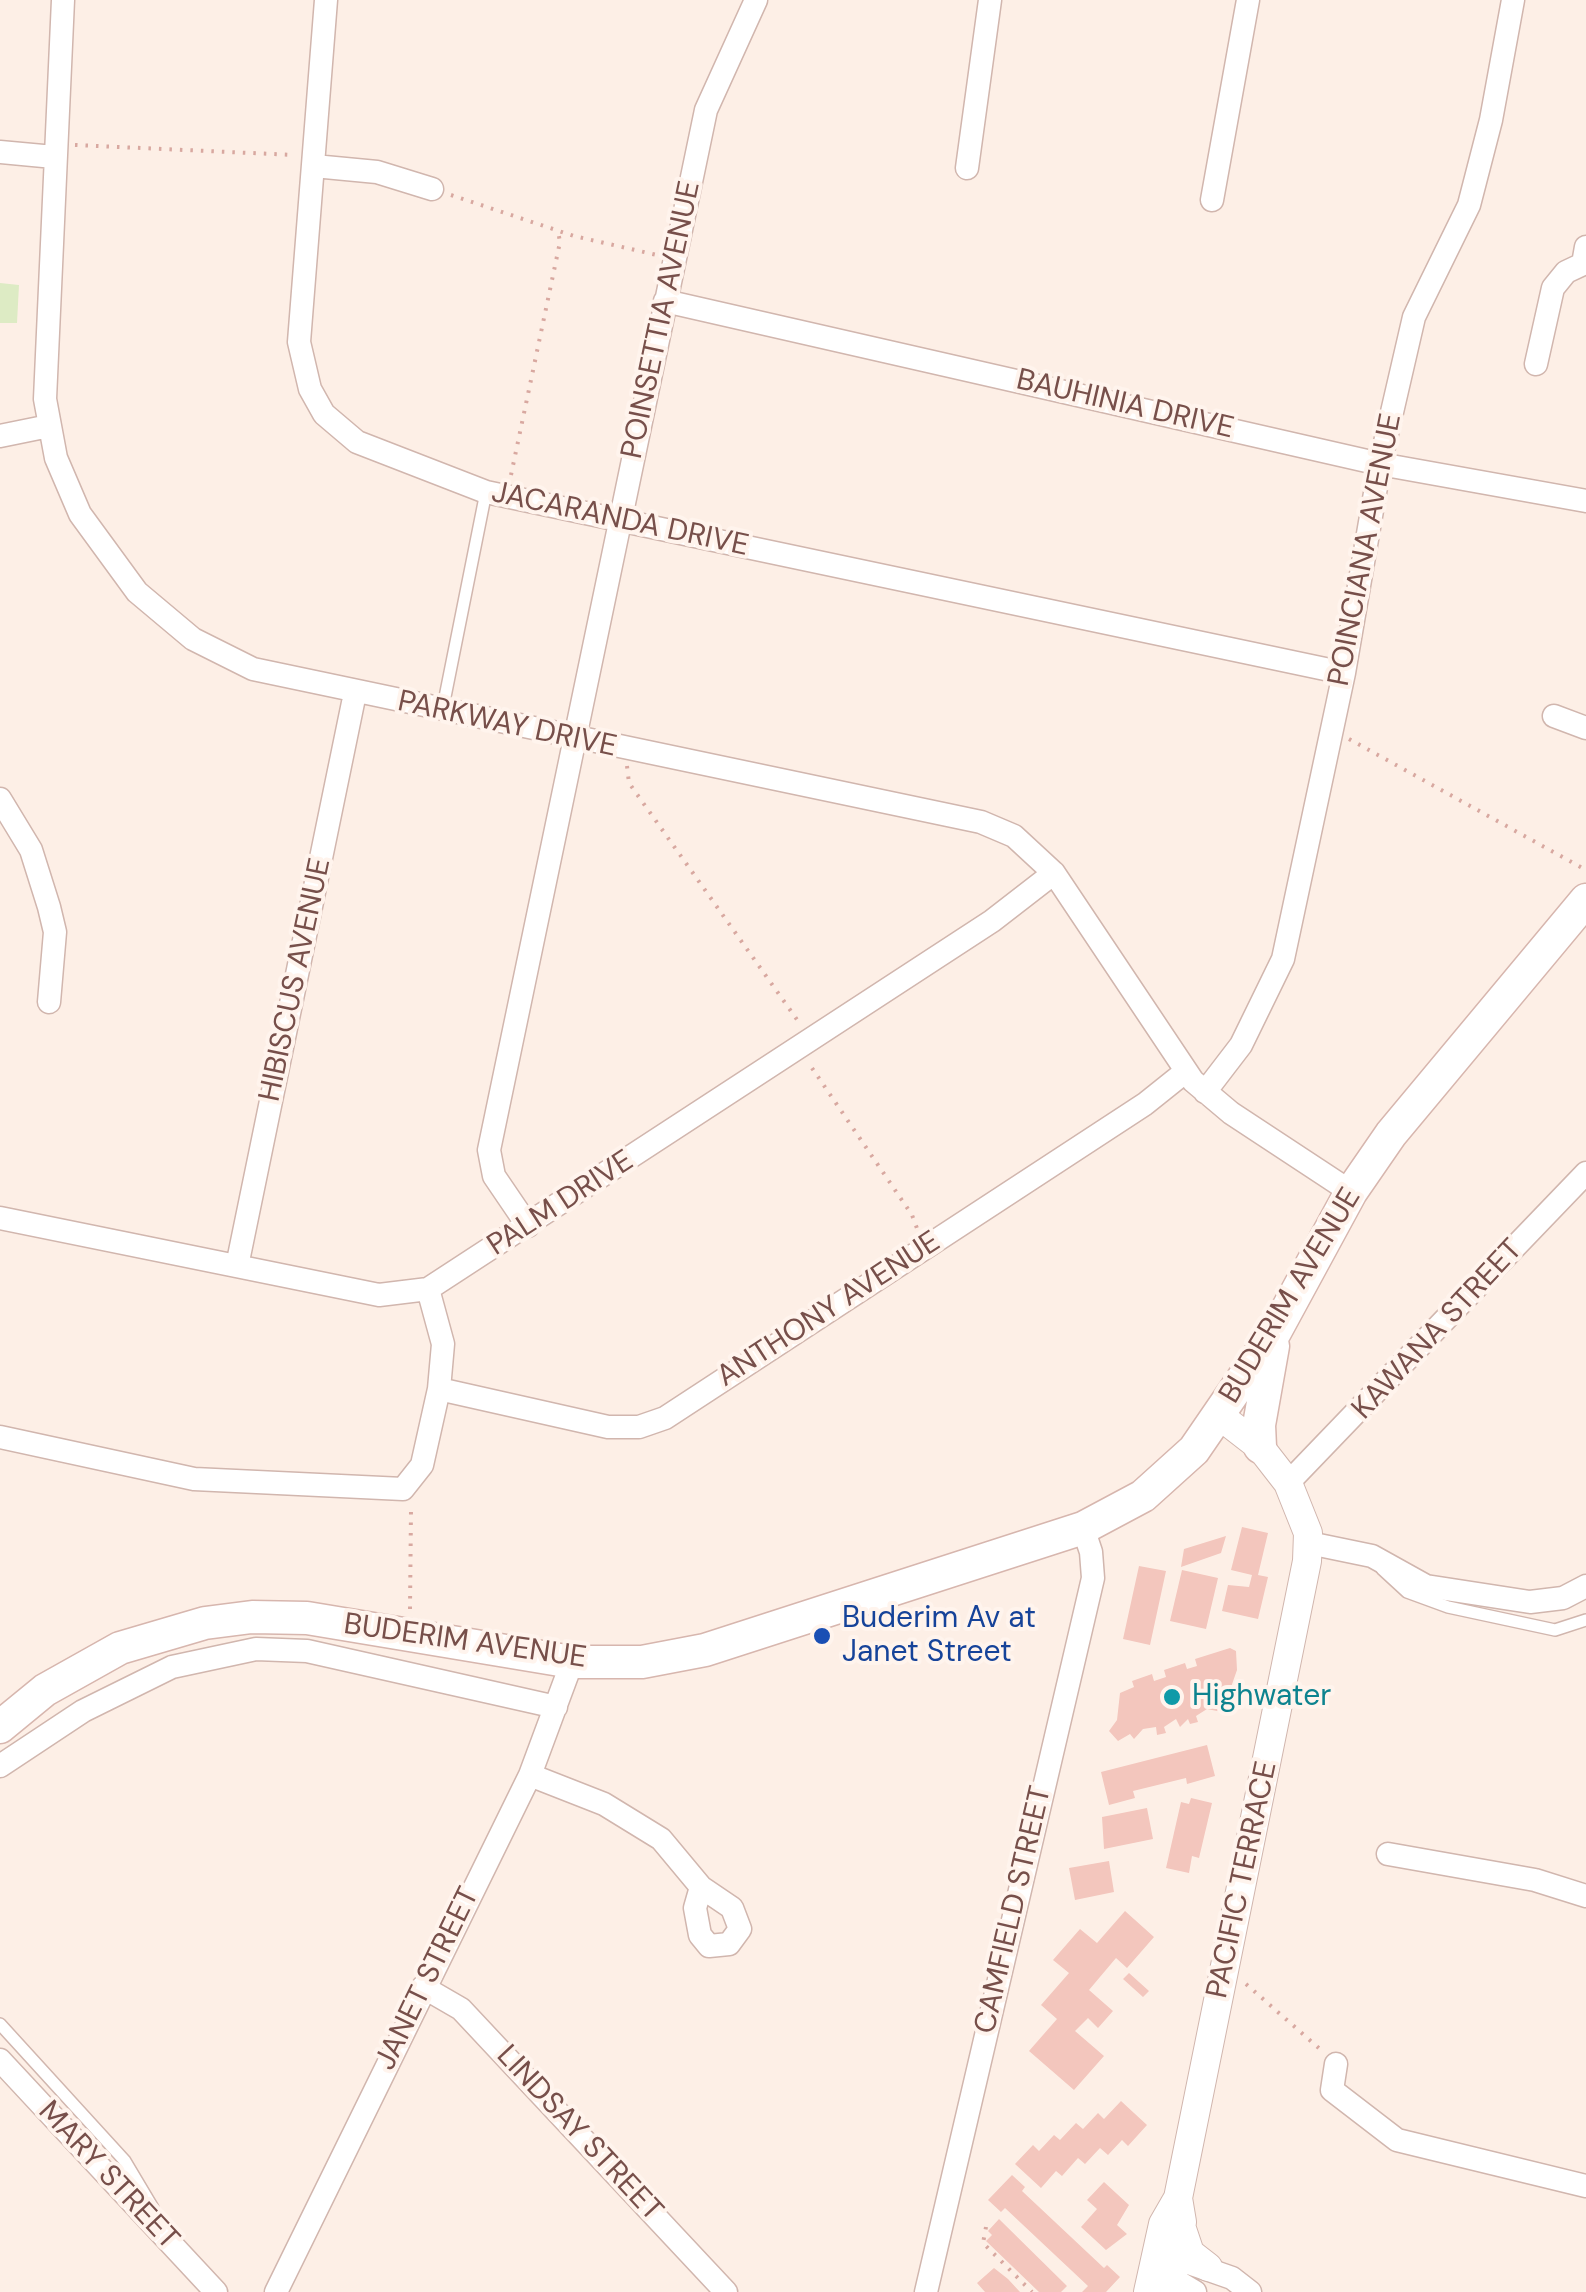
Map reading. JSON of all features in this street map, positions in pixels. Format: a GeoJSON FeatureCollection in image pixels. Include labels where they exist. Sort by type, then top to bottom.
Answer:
{"type":"FeatureCollection","features":[{"type":"Feature","properties":{"kind":"main road","name":"BUDERIM AVENUE"},"geometry":{"type":"LineString","coordinates":[[0,1727],[44,1690],[120,1648],[190,1626],[252,1617],[307,1618],[572,1662],[642,1662],[704,1650],[1082,1528],[1143,1496],[1167,1478],[1220,1416],[1275,1332],[1352,1192],[1391,1134],[1586,900]]}},
{"type":"Feature","properties":{"kind":"main road"},"geometry":{"type":"LineString","coordinates":[[1260,1447],[1259,1425],[1275,1332]]}},
{"type":"Feature","properties":{"kind":"street","name":"PARKWAY DRIVE"},"geometry":{"type":"LineString","coordinates":[[62,0],[44,368],[49,426],[67,486],[97,544],[162,616],[193,639],[253,669],[442,712],[981,822],[1028,845],[1054,873],[1185,1072],[1205,1092],[1352,1192]]}},
{"type":"Feature","properties":{"kind":"street","name":"JACARANDA DRIVE"},"geometry":{"type":"LineString","coordinates":[[326,0],[299,342],[310,389],[324,414],[357,442],[497,494],[1344,673]]}},
{"type":"Feature","properties":{"kind":"street","name":"POINSETTIA AVENUE"},"geometry":{"type":"LineString","coordinates":[[528,1226],[494,1176],[489,1156],[706,110],[756,0]]}},
{"type":"Feature","properties":{"kind":"street"},"geometry":{"type":"LineString","coordinates":[[968,168],[990,0]]}},
{"type":"Feature","properties":{"kind":"street"},"geometry":{"type":"LineString","coordinates":[[1212,200],[1248,0]]}},
{"type":"Feature","properties":{"kind":"street","name":"POINCIANA AVENUE"},"geometry":{"type":"LineString","coordinates":[[1205,1092],[1241,1045],[1283,959],[1344,673],[1380,464],[1414,317],[1469,205],[1492,120],[1514,0]]}},
{"type":"Feature","properties":{"kind":"street"},"geometry":{"type":"LineString","coordinates":[[0,152],[55,150]]}},
{"type":"Feature","properties":{"kind":"street"},"geometry":{"type":"LineString","coordinates":[[314,161],[377,172],[432,189]]}},
{"type":"Feature","properties":{"kind":"street"},"geometry":{"type":"LineString","coordinates":[[1536,364],[1553,288],[1566,272],[1585,259]]}},
{"type":"Feature","properties":{"kind":"street","name":"BAUHINIA DRIVE"},"geometry":{"type":"LineString","coordinates":[[666,300],[1380,464],[1586,501]]}},
{"type":"Feature","properties":{"kind":"street"},"geometry":{"type":"LineString","coordinates":[[0,436],[49,426]]}},
{"type":"Feature","properties":{"kind":"street","name":"HIBISCUS AVENUE"},"geometry":{"type":"LineString","coordinates":[[237,1266],[355,693]]}},
{"type":"Feature","properties":{"kind":"street"},"geometry":{"type":"LineString","coordinates":[[1554,716],[1586,728]]}},
{"type":"Feature","properties":{"kind":"street"},"geometry":{"type":"LineString","coordinates":[[0,799],[31,850],[50,907],[55,932],[48,1002]]}},
{"type":"Feature","properties":{"kind":"street","name":"PALM DRIVE"},"geometry":{"type":"LineString","coordinates":[[0,1218],[378,1295],[428,1289],[992,921],[1054,873]]}},
{"type":"Feature","properties":{"kind":"street","name":"ANTHONY AVENUE"},"geometry":{"type":"LineString","coordinates":[[439,1389],[608,1427],[640,1427],[665,1418],[1145,1104],[1185,1072]]}},
{"type":"Feature","properties":{"kind":"street","name":"KAWANA STREET"},"geometry":{"type":"LineString","coordinates":[[1288,1484],[1350,1424],[1586,1174]]}},
{"type":"Feature","properties":{"kind":"street"},"geometry":{"type":"LineString","coordinates":[[0,1437],[194,1480],[395,1490],[410,1484],[422,1465],[439,1389],[443,1344],[428,1289]]}},
{"type":"Feature","properties":{"kind":"street","name":"PACIFIC TERRACE"},"geometry":{"type":"LineString","coordinates":[[1175,2279],[1163,2224],[1178,2198],[1293,1646],[1309,1543],[1288,1484],[1260,1447],[1220,1416]]}},
{"type":"Feature","properties":{"kind":"street","name":"CAMFIELD STREET"},"geometry":{"type":"LineString","coordinates":[[926,2292],[1093,1578],[1091,1552],[1082,1528]]}},
{"type":"Feature","properties":{"kind":"street"},"geometry":{"type":"LineString","coordinates":[[1309,1543],[1372,1556],[1426,1586],[1530,1602],[1564,1598],[1586,1586]]}},
{"type":"Feature","properties":{"kind":"street","name":"BUDERIM AVENUE"},"geometry":{"type":"LineString","coordinates":[[0,1766],[83,1711],[172,1667],[256,1649],[308,1651],[556,1707]]}},
{"type":"Feature","properties":{"kind":"street","name":"JANET STREET"},"geometry":{"type":"LineString","coordinates":[[276,2292],[530,1775],[572,1662]]}},
{"type":"Feature","properties":{"kind":"street"},"geometry":{"type":"LineString","coordinates":[[530,1775],[604,1804],[644,1825],[674,1852],[701,1888]]}},
{"type":"Feature","properties":{"kind":"street"},"geometry":{"type":"LineString","coordinates":[[1388,1854],[1535,1880],[1586,1896]]}},
{"type":"Feature","properties":{"kind":"street","name":"LINDSAY STREET"},"geometry":{"type":"LineString","coordinates":[[423,1986],[461,2009],[726,2292]]}},
{"type":"Feature","properties":{"kind":"street","name":"MARY STREET"},"geometry":{"type":"LineString","coordinates":[[0,2060],[216,2292]]}},
{"type":"Feature","properties":{"kind":"street"},"geometry":{"type":"LineString","coordinates":[[1336,2064],[1332,2090],[1397,2140],[1586,2186]]}},
{"type":"Feature","properties":{"kind":"street","name":"PACIFIC TERRACE"},"geometry":{"type":"LineString","coordinates":[[1175,2279],[1190,2252],[1178,2198]]}},
{"type":"Feature","properties":{"kind":"street"},"geometry":{"type":"LineString","coordinates":[[1175,2279],[1250,2292]]}},
{"type":"Feature","properties":{"kind":"lane"},"geometry":{"type":"LineString","coordinates":[[442,712],[497,494]]}},
{"type":"Feature","properties":{"kind":"lane"},"geometry":{"type":"LineString","coordinates":[[1372,1556],[1407,1592],[1448,1607],[1555,1630],[1586,1620]]}},
{"type":"Feature","properties":{"kind":"lane"},"geometry":{"type":"LineString","coordinates":[[0,2024],[125,2160],[153,2208],[146,2217]]}},
{"type":"Feature","properties":{"kind":"path"},"geometry":{"type":"LineString","coordinates":[[55,150],[314,161]]}},
{"type":"Feature","properties":{"kind":"path"},"geometry":{"type":"LineString","coordinates":[[432,189],[558,230],[674,260]]}},
{"type":"Feature","properties":{"kind":"path"},"geometry":{"type":"LineString","coordinates":[[497,494],[560,242],[558,230]]}},
{"type":"Feature","properties":{"kind":"path"},"geometry":{"type":"LineString","coordinates":[[1332,729],[1586,870]]}},
{"type":"Feature","properties":{"kind":"path"},"geometry":{"type":"LineString","coordinates":[[627,766],[629,782],[798,1020]]}},
{"type":"Feature","properties":{"kind":"path"},"geometry":{"type":"LineString","coordinates":[[812,1068],[912,1215],[925,1247]]}},
{"type":"Feature","properties":{"kind":"path"},"geometry":{"type":"LineString","coordinates":[[410,1484],[410,1616]]}},
{"type":"Feature","properties":{"kind":"path"},"geometry":{"type":"LineString","coordinates":[[1246,1984],[1336,2064]]}},
{"type":"Feature","properties":{"kind":"path"},"geometry":{"type":"LineString","coordinates":[[986,2226],[983,2243],[1032,2292]]}},
{"type":"Feature","properties":{"kind":"green space"},"geometry":{"type":"Polygon","coordinates":[[[0,283],[19,285],[17,323],[0,323],[0,283]]]}},
{"type":"Feature","properties":{"kind":"building"},"geometry":{"type":"Polygon","coordinates":[[[1242,1527],[1268,1533],[1258,1575],[1268,1577],[1258,1619],[1222,1611],[1228,1585],[1249,1587],[1252,1575],[1231,1570],[1242,1527]]]}},
{"type":"Feature","properties":{"kind":"building"},"geometry":{"type":"Polygon","coordinates":[[[1226,1536],[1221,1553],[1181,1567],[1184,1549],[1226,1536]]]}},
{"type":"Feature","properties":{"kind":"building"},"geometry":{"type":"Polygon","coordinates":[[[1139,1566],[1166,1571],[1150,1645],[1123,1639],[1139,1566]]]}},
{"type":"Feature","properties":{"kind":"building"},"geometry":{"type":"Polygon","coordinates":[[[1182,1570],[1218,1578],[1206,1629],[1170,1621],[1182,1570]]]}},
{"type":"Feature","properties":{"kind":"building","name":"Highwater"},"geometry":{"type":"Polygon","coordinates":[[[1230,1648],[1236,1651],[1237,1670],[1230,1690],[1222,1694],[1225,1703],[1217,1711],[1207,1709],[1196,1716],[1198,1722],[1190,1724],[1188,1719],[1180,1727],[1176,1719],[1164,1727],[1166,1733],[1157,1735],[1156,1727],[1143,1729],[1134,1739],[1130,1734],[1118,1741],[1109,1731],[1117,1720],[1120,1693],[1134,1687],[1132,1681],[1152,1674],[1154,1681],[1166,1677],[1164,1670],[1185,1663],[1187,1669],[1197,1666],[1195,1659],[1230,1648]]]}},
{"type":"Feature","properties":{"kind":"building"},"geometry":{"type":"Polygon","coordinates":[[[1207,1745],[1215,1776],[1187,1784],[1186,1778],[1133,1791],[1135,1798],[1109,1805],[1101,1772],[1207,1745]]]}},
{"type":"Feature","properties":{"kind":"building"},"geometry":{"type":"Polygon","coordinates":[[[1191,1798],[1212,1803],[1199,1858],[1192,1856],[1189,1873],[1166,1868],[1181,1802],[1189,1804],[1191,1798]]]}},
{"type":"Feature","properties":{"kind":"building"},"geometry":{"type":"Polygon","coordinates":[[[1147,1808],[1153,1839],[1104,1849],[1102,1817],[1147,1808]]]}},
{"type":"Feature","properties":{"kind":"building"},"geometry":{"type":"Polygon","coordinates":[[[1109,1861],[1114,1892],[1075,1900],[1069,1868],[1109,1861]]]}},
{"type":"Feature","properties":{"kind":"building"},"geometry":{"type":"Polygon","coordinates":[[[1125,1911],[1154,1937],[1127,1968],[1116,1958],[1089,1990],[1113,2011],[1098,2028],[1088,2018],[1075,2031],[1104,2056],[1074,2090],[1029,2051],[1057,2019],[1041,2005],[1069,1973],[1053,1960],[1080,1929],[1097,1943],[1125,1911]]]}},
{"type":"Feature","properties":{"kind":"building"},"geometry":{"type":"Polygon","coordinates":[[[1129,1973],[1149,1991],[1143,1997],[1123,1979],[1129,1973]]]}},
{"type":"Feature","properties":{"kind":"building"},"geometry":{"type":"Polygon","coordinates":[[[1121,2101],[1147,2125],[1128,2146],[1122,2140],[1108,2155],[1100,2148],[1085,2164],[1078,2158],[1062,2176],[1056,2171],[1041,2188],[1015,2164],[1033,2145],[1039,2151],[1054,2135],[1060,2140],[1076,2123],[1083,2129],[1098,2113],[1104,2119],[1121,2101]]]}},
{"type":"Feature","properties":{"kind":"building"},"geometry":{"type":"Polygon","coordinates":[[[1012,2175],[1025,2187],[1022,2191],[1104,2268],[1107,2265],[1120,2277],[1106,2292],[1082,2292],[1088,2286],[1005,2208],[1001,2212],[988,2200],[1012,2175]]]}},
{"type":"Feature","properties":{"kind":"building"},"geometry":{"type":"Polygon","coordinates":[[[1104,2182],[1129,2205],[1117,2225],[1127,2234],[1106,2250],[1081,2227],[1097,2209],[1087,2200],[1104,2182]]]}},
{"type":"Feature","properties":{"kind":"building"},"geometry":{"type":"Polygon","coordinates":[[[999,2219],[1067,2286],[1061,2292],[1039,2292],[986,2241],[992,2235],[988,2231],[999,2219]]]}},
{"type":"Feature","properties":{"kind":"building"},"geometry":{"type":"Polygon","coordinates":[[[994,2268],[1020,2292],[985,2292],[977,2283],[994,2268]]]}},
{"type":"Feature","properties":{"kind":"place","name":"Buderim Av at Janet Street"},"geometry":{"type":"Point","coordinates":[822,1636]}},
{"type":"Feature","properties":{"kind":"place","name":"Highwater"},"geometry":{"type":"Point","coordinates":[1172,1697]}}]}
